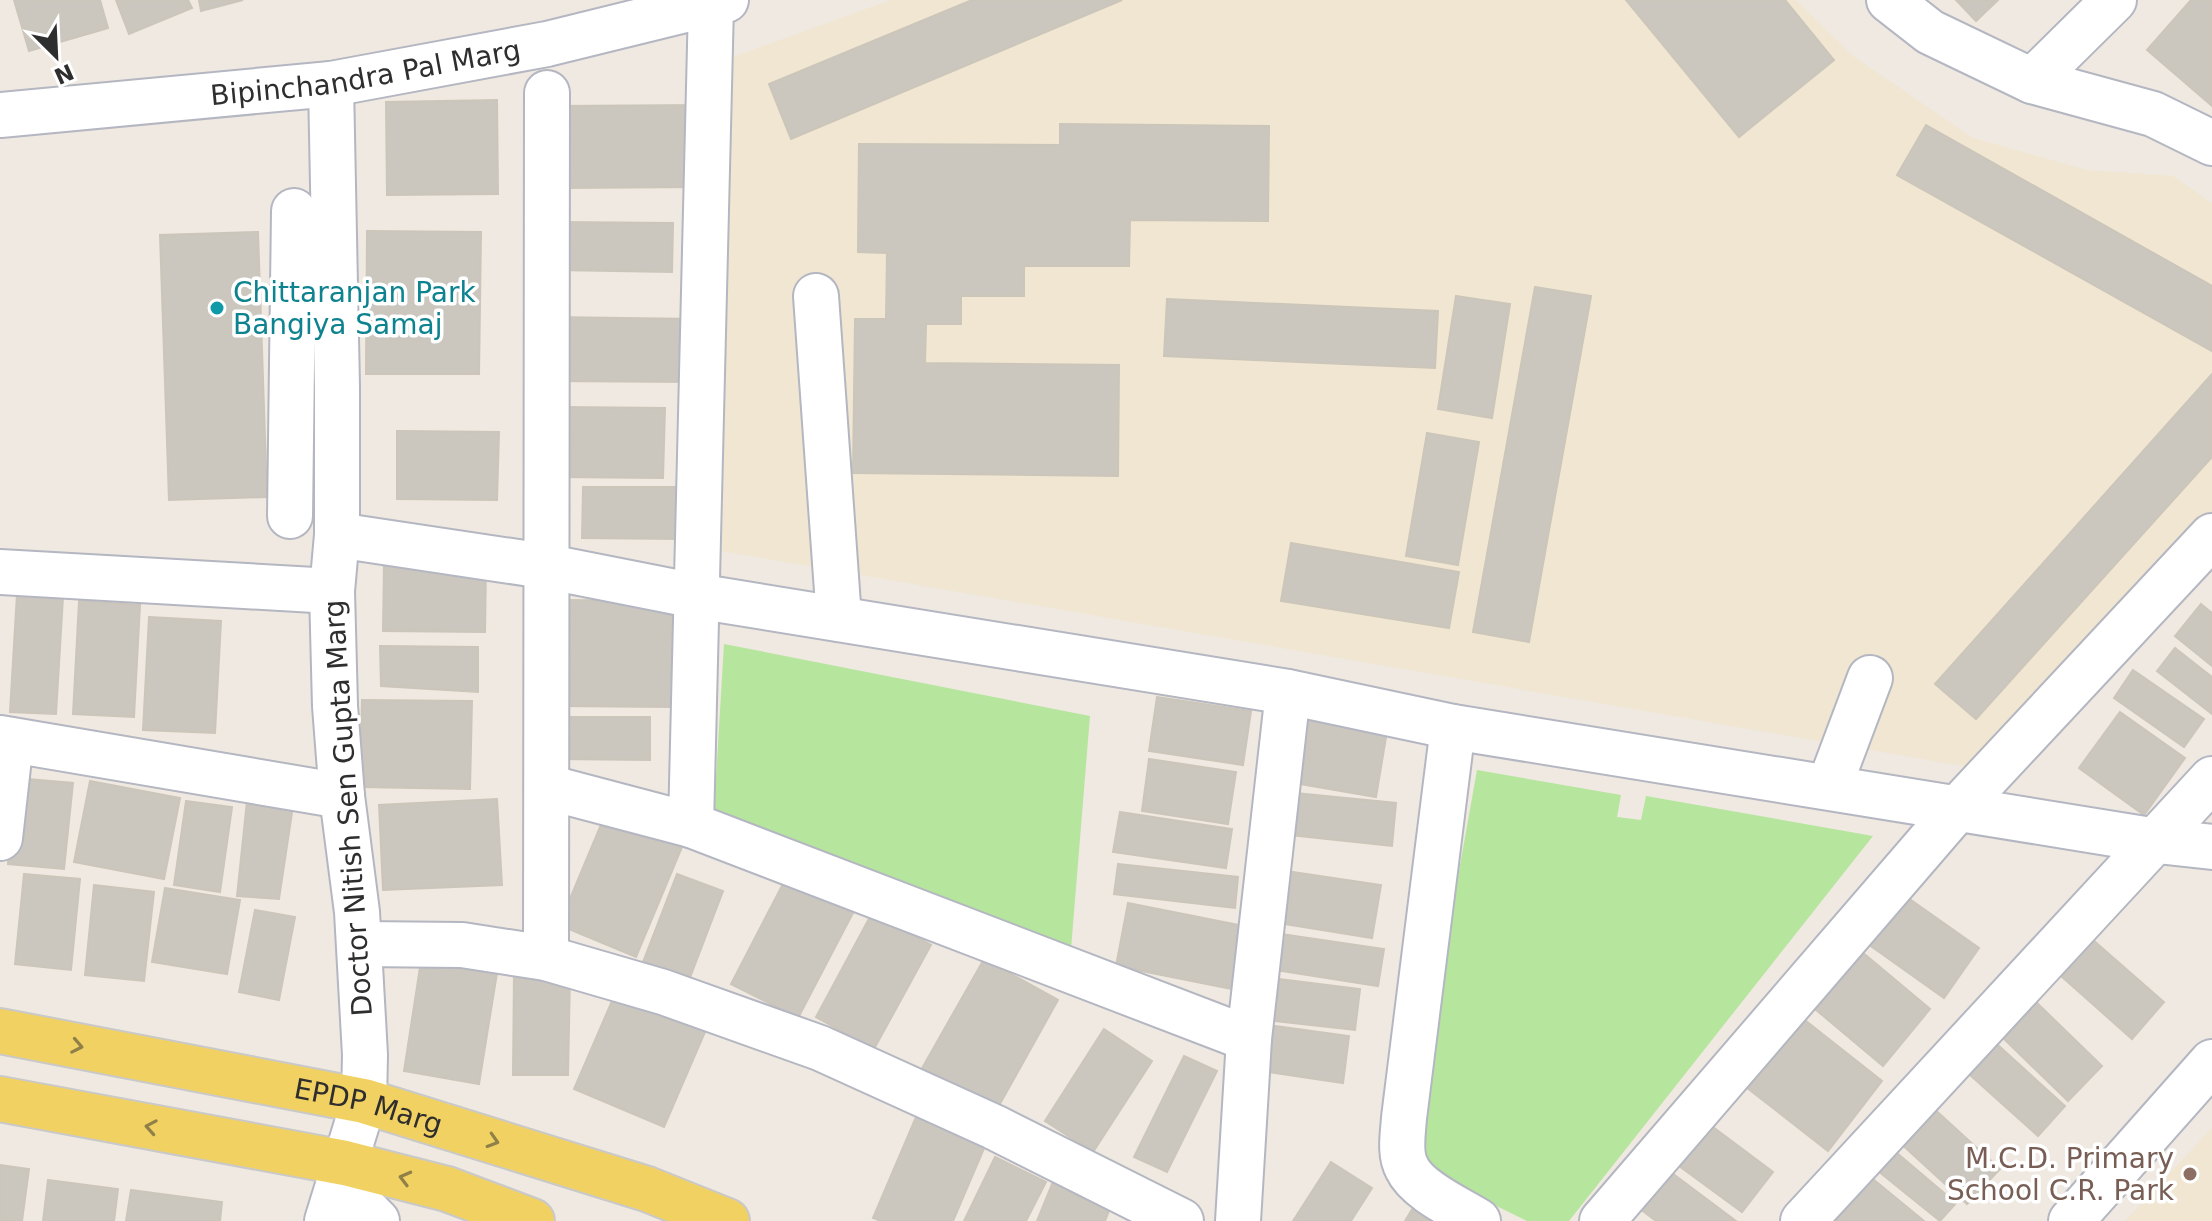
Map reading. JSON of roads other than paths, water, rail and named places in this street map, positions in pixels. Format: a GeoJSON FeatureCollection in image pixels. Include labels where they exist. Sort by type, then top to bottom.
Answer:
{"type":"FeatureCollection","features":[{"type":"Feature","properties":{"kind":"main road","name":"EPDP Marg"},"geometry":{"type":"LineString","coordinates":[[0,1031],[364,1101],[647,1189],[727,1221]]}},
{"type":"Feature","properties":{"kind":"main road"},"geometry":{"type":"LineString","coordinates":[[0,1099],[337,1189],[447,1189],[532,1221]]}},
{"type":"Feature","properties":{"kind":"street"},"geometry":{"type":"LineString","coordinates":[[1889,0],[1930,32],[2032,81],[2153,114],[2212,143]]}},
{"type":"Feature","properties":{"kind":"street"},"geometry":{"type":"LineString","coordinates":[[2032,81],[2114,0]]}},
{"type":"Feature","properties":{"kind":"street"},"geometry":{"type":"LineString","coordinates":[[691,825],[696,596],[719,2]]}},
{"type":"Feature","properties":{"kind":"street","name":"Bipinchandra Pal Marg"},"geometry":{"type":"LineString","coordinates":[[1,109],[331,84],[547,44],[719,2]]}},
{"type":"Feature","properties":{"kind":"street","name":"Doctor Nitish Sen Gupta Marg"},"geometry":{"type":"LineString","coordinates":[[331,84],[337,387],[337,535],[332,591],[335,706],[342,796],[360,944],[365,1055],[364,1101],[337,1189]]}},
{"type":"Feature","properties":{"kind":"street"},"geometry":{"type":"LineString","coordinates":[[546,958],[544,566],[547,93]]}},
{"type":"Feature","properties":{"kind":"street"},"geometry":{"type":"LineString","coordinates":[[290,516],[294,211]]}},
{"type":"Feature","properties":{"kind":"street"},"geometry":{"type":"LineString","coordinates":[[816,296],[839,619]]}},
{"type":"Feature","properties":{"kind":"street"},"geometry":{"type":"LineString","coordinates":[[292,386],[337,387]]}},
{"type":"Feature","properties":{"kind":"street"},"geometry":{"type":"LineString","coordinates":[[337,535],[544,566],[696,596],[1288,692],[1453,727],[2157,841],[2212,847]]}},
{"type":"Feature","properties":{"kind":"street"},"geometry":{"type":"LineString","coordinates":[[1602,1221],[1958,808],[2212,536]]}},
{"type":"Feature","properties":{"kind":"street"},"geometry":{"type":"LineString","coordinates":[[0,572],[332,591]]}},
{"type":"Feature","properties":{"kind":"street"},"geometry":{"type":"LineString","coordinates":[[1829,787],[1870,678]]}},
{"type":"Feature","properties":{"kind":"street"},"geometry":{"type":"LineString","coordinates":[[1238,1221],[1249,1039],[1288,692]]}},
{"type":"Feature","properties":{"kind":"street"},"geometry":{"type":"LineString","coordinates":[[1453,727],[1402,1149],[1405,1167],[1416,1182],[1478,1221]]}},
{"type":"Feature","properties":{"kind":"street"},"geometry":{"type":"LineString","coordinates":[[0,838],[6,739],[342,796]]}},
{"type":"Feature","properties":{"kind":"street"},"geometry":{"type":"LineString","coordinates":[[1803,1221],[2212,779]]}},
{"type":"Feature","properties":{"kind":"street"},"geometry":{"type":"LineString","coordinates":[[547,787],[691,825],[1249,1039]]}},
{"type":"Feature","properties":{"kind":"street"},"geometry":{"type":"LineString","coordinates":[[360,944],[462,945],[546,958],[663,992],[820,1048],[994,1127],[1181,1221]]}},
{"type":"Feature","properties":{"kind":"street"},"geometry":{"type":"LineString","coordinates":[[2071,1221],[2212,1062]]}},
{"type":"Feature","properties":{"kind":"street"},"geometry":{"type":"LineString","coordinates":[[337,1189],[377,1221]]}},
{"type":"Feature","properties":{"kind":"place","name":"Chittaranjan Park Bangiya Samaj"},"geometry":{"type":"Point","coordinates":[217,308]}},
{"type":"Feature","properties":{"kind":"place","name":"M.C.D. Primary School C.R. Park"},"geometry":{"type":"Point","coordinates":[2190,1174]}}]}
